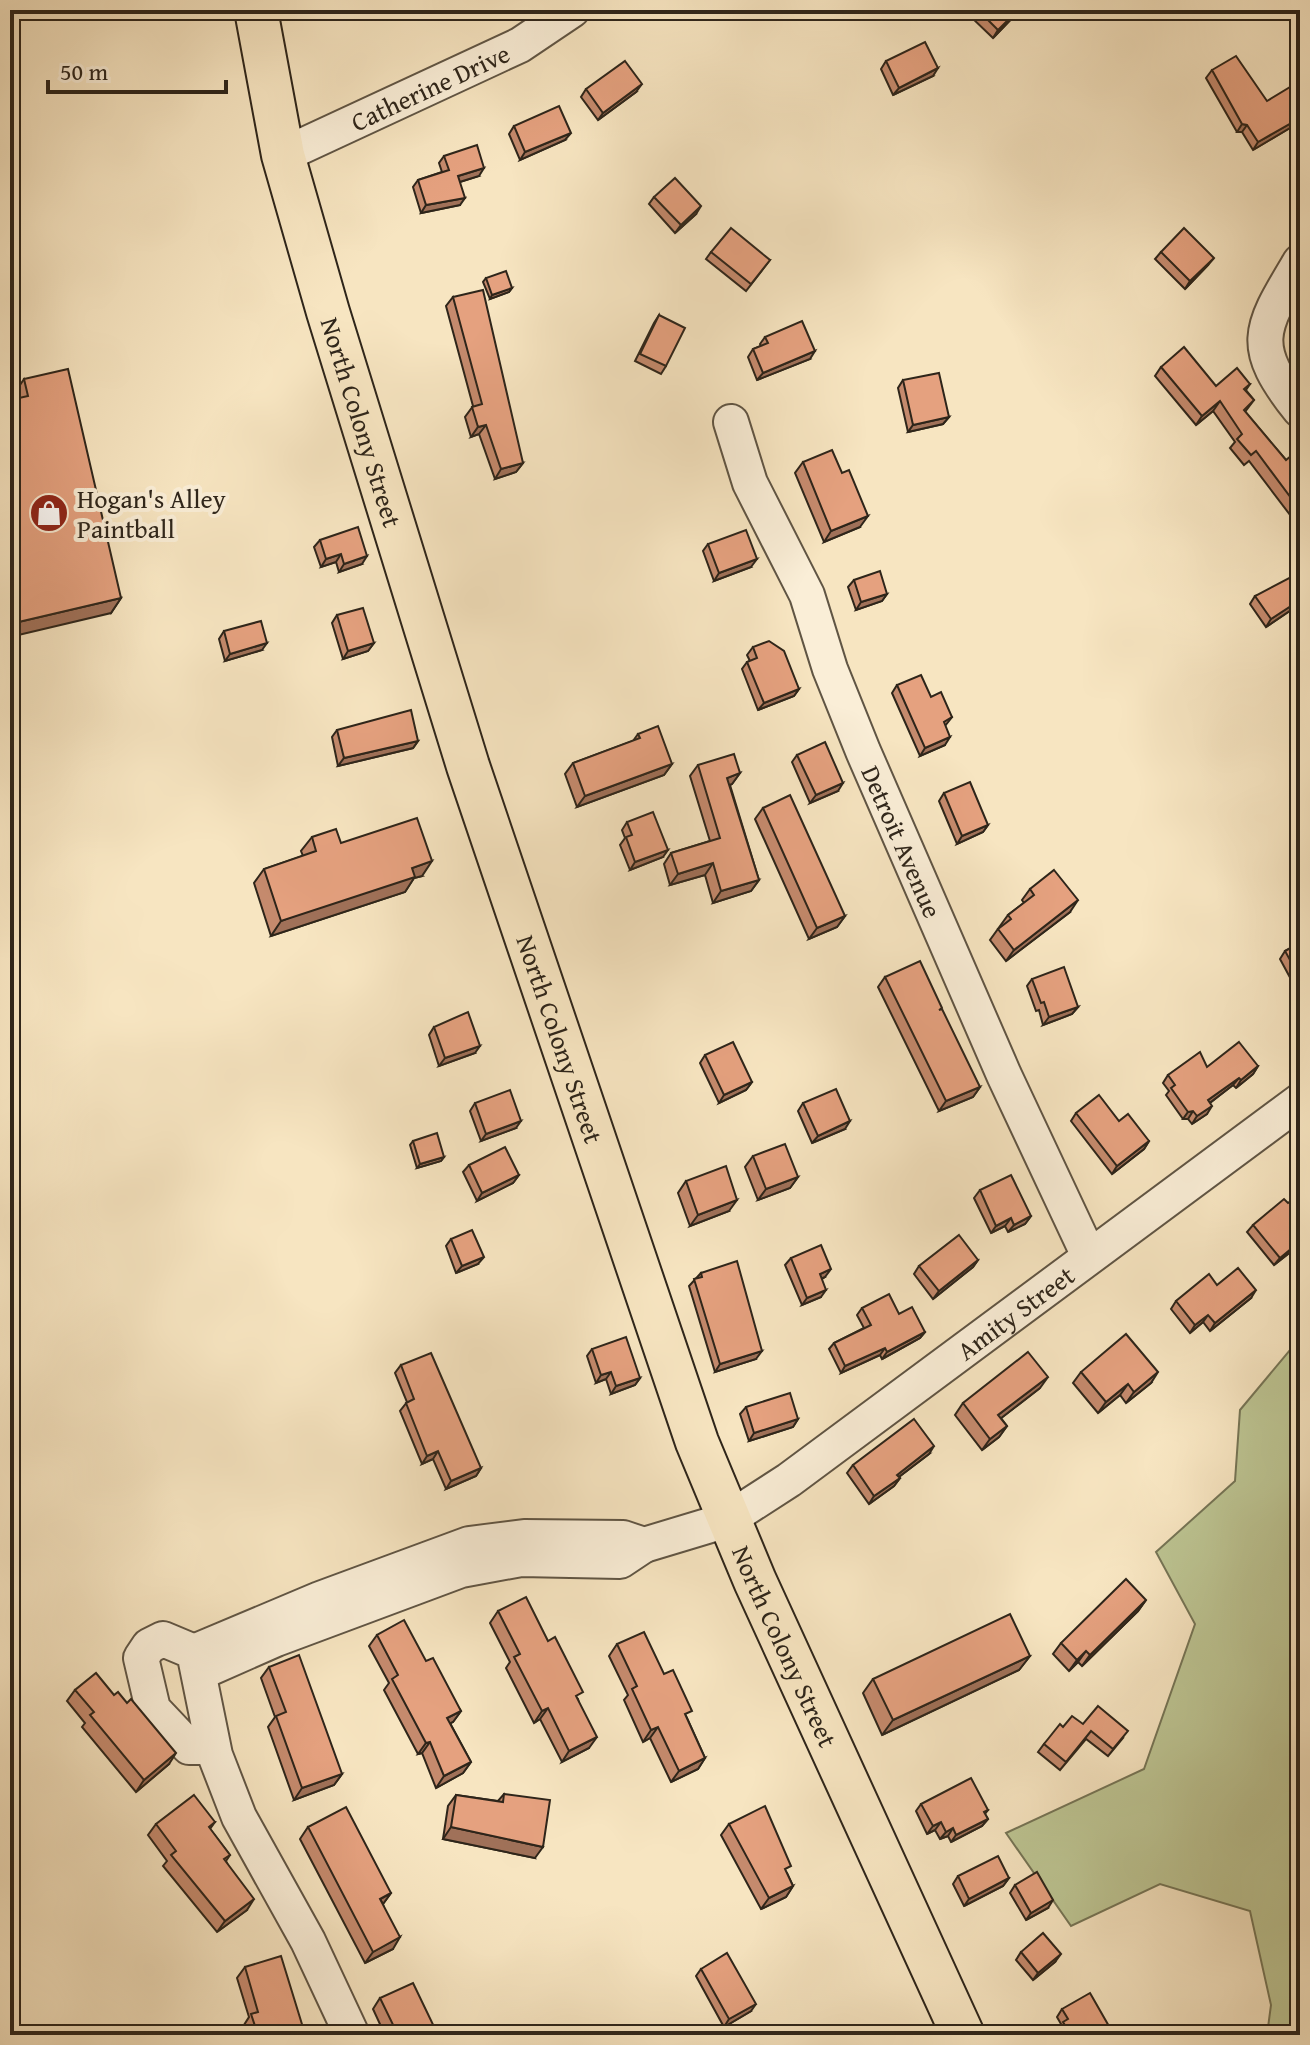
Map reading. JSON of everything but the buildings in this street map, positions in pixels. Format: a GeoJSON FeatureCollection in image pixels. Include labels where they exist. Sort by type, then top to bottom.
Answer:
{"type":"FeatureCollection","features":[{"type":"Feature","properties":{"kind":"main road","name":"North Colony Street"},"geometry":{"type":"LineString","coordinates":[[256,10],[283,155],[310,253],[468,766],[670,1364],[727,1520],[963,2035]]}},
{"type":"Feature","properties":{"kind":"street","name":"Catherine Drive"},"geometry":{"type":"LineString","coordinates":[[283,155],[520,45],[572,10]]}},
{"type":"Feature","properties":{"kind":"street"},"geometry":{"type":"LineString","coordinates":[[1300,262],[1269,317],[1264,355],[1273,376],[1300,410]]}},
{"type":"Feature","properties":{"kind":"street","name":"Detroit Avenue"},"geometry":{"type":"LineString","coordinates":[[731,422],[750,483],[807,595],[830,669],[863,751],[1004,1075],[1089,1256]]}},
{"type":"Feature","properties":{"kind":"street","name":"Amity Street"},"geometry":{"type":"LineString","coordinates":[[197,1662],[276,1639],[424,1572],[461,1570],[521,1559],[620,1561],[644,1545],[727,1520],[789,1480],[1300,1101]]}},
{"type":"Feature","properties":{"kind":"street"},"geometry":{"type":"LineString","coordinates":[[213,1747],[189,1747],[174,1736],[153,1709],[142,1673],[141,1658],[149,1646],[163,1639],[197,1662],[213,1747],[239,1817],[308,1941],[352,2035]]}},
{"type":"Feature","properties":{"kind":"green space"},"geometry":{"type":"Polygon","coordinates":[[[1300,1338],[1300,2035],[1267,2035],[1271,2005],[1250,1911],[1160,1884],[1071,1926],[1006,1833],[1144,1769],[1195,1624],[1156,1552],[1235,1481],[1240,1410],[1300,1338]]]}},
{"type":"Feature","properties":{"kind":"place","name":"Hogan's Alley Paintball"},"geometry":{"type":"Point","coordinates":[49,513]}}]}
